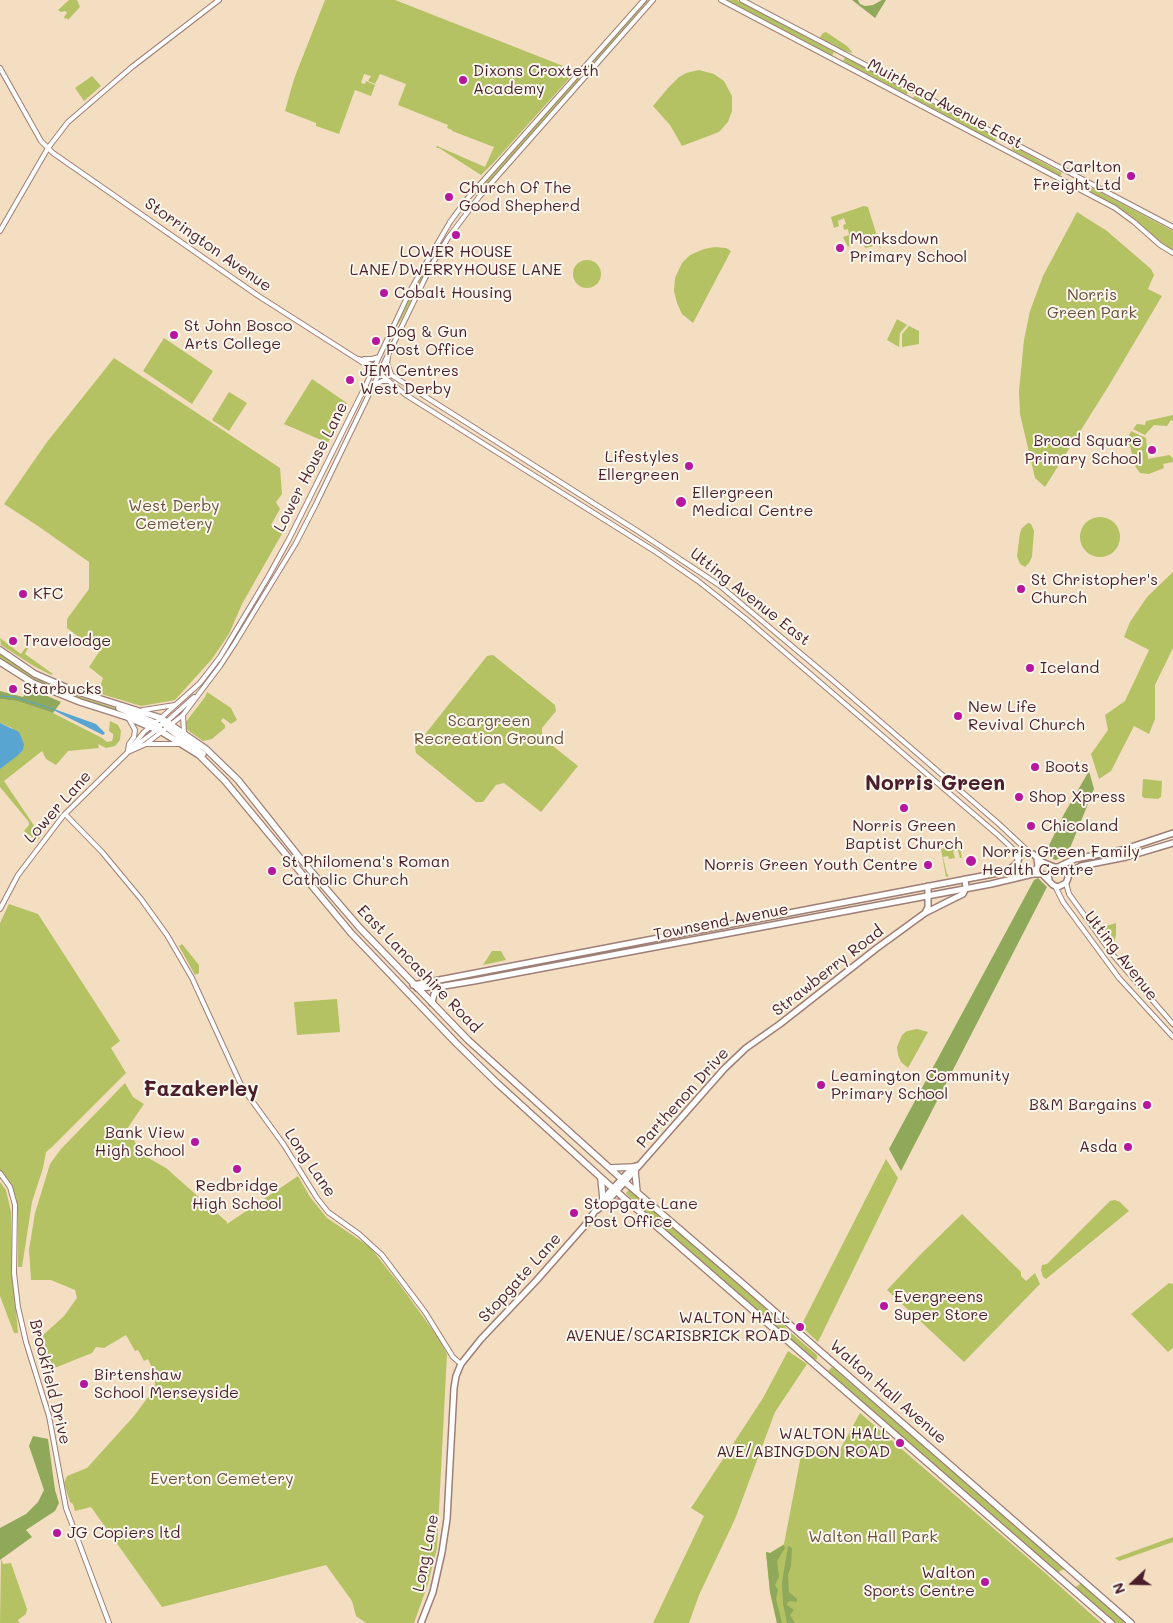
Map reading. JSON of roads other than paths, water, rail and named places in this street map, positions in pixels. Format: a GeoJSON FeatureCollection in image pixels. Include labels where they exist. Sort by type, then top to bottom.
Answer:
{"type":"FeatureCollection","features":[{"type":"Feature","properties":{"kind":"highway","name":"East Lancashire Road"},"geometry":{"type":"LineString","coordinates":[[0,650],[36,674],[72,690],[140,711],[166,723],[184,733],[206,750],[230,771],[353,920],[414,987],[499,1069],[624,1181]]}},
{"type":"Feature","properties":{"kind":"highway","name":"East Lancashire Road"},"geometry":{"type":"LineString","coordinates":[[0,662],[33,683],[80,702],[157,728],[199,755],[234,791],[351,933],[456,1044],[615,1190]]}},
{"type":"Feature","properties":{"kind":"highway"},"geometry":{"type":"LineString","coordinates":[[72,690],[84,698],[122,709],[157,728]]}},
{"type":"Feature","properties":{"kind":"highway"},"geometry":{"type":"LineString","coordinates":[[166,723],[203,754],[213,768]]}},
{"type":"Feature","properties":{"kind":"highway"},"geometry":{"type":"LineString","coordinates":[[403,987],[414,987],[413,998]]}},
{"type":"Feature","properties":{"kind":"highway"},"geometry":{"type":"LineString","coordinates":[[610,1168],[636,1168],[637,1192]]}},
{"type":"Feature","properties":{"kind":"highway"},"geometry":{"type":"LineString","coordinates":[[600,1177],[605,1201],[628,1202]]}},
{"type":"Feature","properties":{"kind":"highway","name":"Walton Hall Avenue"},"geometry":{"type":"LineString","coordinates":[[624,1181],[1131,1623]]}},
{"type":"Feature","properties":{"kind":"highway","name":"Walton Hall Avenue"},"geometry":{"type":"LineString","coordinates":[[615,1190],[1111,1623]]}},
{"type":"Feature","properties":{"kind":"main road"},"geometry":{"type":"LineString","coordinates":[[1049,880],[1050,871],[1075,860],[1122,850],[1173,833]]}},
{"type":"Feature","properties":{"kind":"main road"},"geometry":{"type":"LineString","coordinates":[[1068,876],[1066,870],[1046,865],[1031,853],[1022,854],[1017,859],[1017,867],[1021,872],[1042,874],[1055,886],[1061,886],[1066,883],[1068,876],[1081,866],[1126,857],[1173,843]]}},
{"type":"Feature","properties":{"kind":"main road","name":"Townsend Avenue"},"geometry":{"type":"LineString","coordinates":[[414,987],[1007,871],[1017,859]]}},
{"type":"Feature","properties":{"kind":"main road"},"geometry":{"type":"LineString","coordinates":[[1031,874],[1038,868],[1038,859]]}},
{"type":"Feature","properties":{"kind":"main road","name":"Townsend Avenue"},"geometry":{"type":"LineString","coordinates":[[414,987],[444,986],[966,888],[1031,874]]}},
{"type":"Feature","properties":{"kind":"main road"},"geometry":{"type":"LineString","coordinates":[[965,879],[966,888]]}},
{"type":"Feature","properties":{"kind":"main road"},"geometry":{"type":"LineString","coordinates":[[925,913],[928,907],[928,886]]}},
{"type":"Feature","properties":{"kind":"main road","name":"Strawberry Road"},"geometry":{"type":"LineString","coordinates":[[746,1048],[925,913],[963,894],[966,888]]}},
{"type":"Feature","properties":{"kind":"main road"},"geometry":{"type":"LineString","coordinates":[[432,1004],[434,994],[444,986]]}},
{"type":"Feature","properties":{"kind":"main road","name":"Parthenon Drive"},"geometry":{"type":"LineString","coordinates":[[624,1181],[724,1069],[746,1048]]}},
{"type":"Feature","properties":{"kind":"main road","name":"Stopgate Lane"},"geometry":{"type":"LineString","coordinates":[[461,1364],[480,1339],[536,1281],[624,1181]]}},
{"type":"Feature","properties":{"kind":"main road","name":"Long Lane"},"geometry":{"type":"LineString","coordinates":[[422,1623],[433,1592],[446,1527],[454,1388],[461,1364]]}},
{"type":"Feature","properties":{"kind":"street"},"geometry":{"type":"LineString","coordinates":[[0,231],[48,148],[68,122],[141,60],[219,0]]}},
{"type":"Feature","properties":{"kind":"street","name":"Lower House Lane"},"geometry":{"type":"LineString","coordinates":[[157,728],[166,723],[177,704],[200,683],[220,657],[268,577],[308,502],[410,292],[436,244],[467,199],[644,0]]}},
{"type":"Feature","properties":{"kind":"street","name":"Lower House Lane"},"geometry":{"type":"LineString","coordinates":[[157,728],[183,715],[234,644],[296,543],[435,260],[448,238],[468,212],[653,0]]}},
{"type":"Feature","properties":{"kind":"street","name":"Muirhead Avenue East"},"geometry":{"type":"LineString","coordinates":[[721,0],[1114,208],[1173,253]]}},
{"type":"Feature","properties":{"kind":"street","name":"Muirhead Avenue East"},"geometry":{"type":"LineString","coordinates":[[742,0],[1173,227]]}},
{"type":"Feature","properties":{"kind":"street","name":"Storrington Avenue"},"geometry":{"type":"LineString","coordinates":[[0,68],[38,137],[48,148],[258,296],[374,368]]}},
{"type":"Feature","properties":{"kind":"street"},"geometry":{"type":"LineString","coordinates":[[388,355],[387,365],[391,375]]}},
{"type":"Feature","properties":{"kind":"street"},"geometry":{"type":"LineString","coordinates":[[357,359],[379,357]]}},
{"type":"Feature","properties":{"kind":"street","name":"Utting Avenue East"},"geometry":{"type":"LineString","coordinates":[[374,368],[391,375],[640,532],[718,585],[786,640],[1031,853]]}},
{"type":"Feature","properties":{"kind":"street","name":"Utting Avenue East"},"geometry":{"type":"LineString","coordinates":[[380,371],[389,381],[426,408],[656,552],[722,599],[998,835],[1012,848],[1017,859]]}},
{"type":"Feature","properties":{"kind":"street"},"geometry":{"type":"LineString","coordinates":[[373,385],[382,381],[389,381]]}},
{"type":"Feature","properties":{"kind":"street"},"geometry":{"type":"LineString","coordinates":[[166,723],[203,688]]}},
{"type":"Feature","properties":{"kind":"street"},"geometry":{"type":"LineString","coordinates":[[140,711],[177,704]]}},
{"type":"Feature","properties":{"kind":"street"},"geometry":{"type":"LineString","coordinates":[[183,715],[184,733]]}},
{"type":"Feature","properties":{"kind":"street"},"geometry":{"type":"LineString","coordinates":[[127,717],[133,723],[135,730],[127,753]]}},
{"type":"Feature","properties":{"kind":"street"},"geometry":{"type":"LineString","coordinates":[[127,753],[157,728]]}},
{"type":"Feature","properties":{"kind":"street","name":"Lower Lane"},"geometry":{"type":"LineString","coordinates":[[127,753],[146,744],[157,728]]}},
{"type":"Feature","properties":{"kind":"street","name":"Lower Lane"},"geometry":{"type":"LineString","coordinates":[[0,909],[13,882],[30,857],[65,814],[127,753],[144,732],[157,728]]}},
{"type":"Feature","properties":{"kind":"street"},"geometry":{"type":"LineString","coordinates":[[146,744],[180,744]]}},
{"type":"Feature","properties":{"kind":"street","name":"Long Lane"},"geometry":{"type":"LineString","coordinates":[[65,814],[115,867],[167,935],[192,978],[242,1087],[284,1145],[317,1198],[328,1212],[359,1234],[382,1255],[425,1312],[453,1357],[461,1364]]}},
{"type":"Feature","properties":{"kind":"street"},"geometry":{"type":"LineString","coordinates":[[1017,859],[1020,843]]}},
{"type":"Feature","properties":{"kind":"street","name":"Utting Avenue"},"geometry":{"type":"LineString","coordinates":[[1066,883],[1069,894],[1112,955],[1173,1024]]}},
{"type":"Feature","properties":{"kind":"street","name":"Utting Avenue"},"geometry":{"type":"LineString","coordinates":[[1055,886],[1063,902],[1114,972],[1146,1010],[1173,1037]]}},
{"type":"Feature","properties":{"kind":"street","name":"Brookfield Drive"},"geometry":{"type":"LineString","coordinates":[[0,1173],[10,1187],[15,1205],[14,1273],[18,1307],[26,1342],[49,1416],[66,1508],[109,1623]]}},
{"type":"Feature","properties":{"kind":"water"},"geometry":{"type":"Polygon","coordinates":[[[43,705],[96,724],[105,733],[103,735],[43,705]]]}},
{"type":"Feature","properties":{"kind":"water"},"geometry":{"type":"Polygon","coordinates":[[[0,723],[19,732],[24,744],[23,750],[0,769],[0,723]]]}},
{"type":"Feature","properties":{"kind":"waterway"},"geometry":{"type":"LineString","coordinates":[[0,696],[14,697],[50,708]]}},
{"type":"Feature","properties":{"kind":"place","name":"Dixons Croxteth Academy"},"geometry":{"type":"Point","coordinates":[463,80]}},
{"type":"Feature","properties":{"kind":"place","name":"Carlton Freight Ltd"},"geometry":{"type":"Point","coordinates":[1131,176]}},
{"type":"Feature","properties":{"kind":"place","name":"Church Of The Good Shepherd"},"geometry":{"type":"Point","coordinates":[449,197]}},
{"type":"Feature","properties":{"kind":"place","name":"LOWER HOUSE LANE/DWERRYHOUSE LANE"},"geometry":{"type":"Point","coordinates":[456,235]}},
{"type":"Feature","properties":{"kind":"place","name":"Monksdown Primary School"},"geometry":{"type":"Point","coordinates":[840,248]}},
{"type":"Feature","properties":{"kind":"place","name":"Cobalt Housing"},"geometry":{"type":"Point","coordinates":[384,293]}},
{"type":"Feature","properties":{"kind":"place","name":"St John Bosco Arts College"},"geometry":{"type":"Point","coordinates":[174,335]}},
{"type":"Feature","properties":{"kind":"place","name":"Dog & Gun Post Office"},"geometry":{"type":"Point","coordinates":[376,341]}},
{"type":"Feature","properties":{"kind":"place","name":"JEM Centres West Derby"},"geometry":{"type":"Point","coordinates":[350,380]}},
{"type":"Feature","properties":{"kind":"place","name":"Broad Square Primary School"},"geometry":{"type":"Point","coordinates":[1152,450]}},
{"type":"Feature","properties":{"kind":"place","name":"Lifestyles Ellergreen"},"geometry":{"type":"Point","coordinates":[689,466]}},
{"type":"Feature","properties":{"kind":"place","name":"Ellergreen Medical Centre"},"geometry":{"type":"Point","coordinates":[681,502]}},
{"type":"Feature","properties":{"kind":"place","name":"St Christopher's Church"},"geometry":{"type":"Point","coordinates":[1021,589]}},
{"type":"Feature","properties":{"kind":"place","name":"KFC"},"geometry":{"type":"Point","coordinates":[23,594]}},
{"type":"Feature","properties":{"kind":"place","name":"Travelodge"},"geometry":{"type":"Point","coordinates":[13,641]}},
{"type":"Feature","properties":{"kind":"place","name":"Iceland"},"geometry":{"type":"Point","coordinates":[1030,668]}},
{"type":"Feature","properties":{"kind":"place","name":"Starbucks"},"geometry":{"type":"Point","coordinates":[13,689]}},
{"type":"Feature","properties":{"kind":"place","name":"New Life Revival Church"},"geometry":{"type":"Point","coordinates":[958,716]}},
{"type":"Feature","properties":{"kind":"place","name":"Boots"},"geometry":{"type":"Point","coordinates":[1035,767]}},
{"type":"Feature","properties":{"kind":"place","name":"Shop Xpress"},"geometry":{"type":"Point","coordinates":[1019,797]}},
{"type":"Feature","properties":{"kind":"place","name":"Norris Green Baptist Church"},"geometry":{"type":"Point","coordinates":[904,808]}},
{"type":"Feature","properties":{"kind":"place","name":"Chicoland"},"geometry":{"type":"Point","coordinates":[1031,826]}},
{"type":"Feature","properties":{"kind":"place","name":"Norris Green Family Health Centre"},"geometry":{"type":"Point","coordinates":[971,861]}},
{"type":"Feature","properties":{"kind":"place","name":"Norris Green Youth Centre"},"geometry":{"type":"Point","coordinates":[928,865]}},
{"type":"Feature","properties":{"kind":"place","name":"St Philomena's Roman Catholic Church"},"geometry":{"type":"Point","coordinates":[272,871]}},
{"type":"Feature","properties":{"kind":"place","name":"Leamington Community Primary School"},"geometry":{"type":"Point","coordinates":[821,1085]}},
{"type":"Feature","properties":{"kind":"place","name":"B&M Bargains"},"geometry":{"type":"Point","coordinates":[1147,1105]}},
{"type":"Feature","properties":{"kind":"place","name":"Bank View High School"},"geometry":{"type":"Point","coordinates":[195,1142]}},
{"type":"Feature","properties":{"kind":"place","name":"Asda"},"geometry":{"type":"Point","coordinates":[1128,1147]}},
{"type":"Feature","properties":{"kind":"place","name":"Redbridge High School"},"geometry":{"type":"Point","coordinates":[237,1169]}},
{"type":"Feature","properties":{"kind":"place","name":"Stopgate Lane Post Office"},"geometry":{"type":"Point","coordinates":[574,1213]}},
{"type":"Feature","properties":{"kind":"place","name":"Evergreens Super Store"},"geometry":{"type":"Point","coordinates":[884,1306]}},
{"type":"Feature","properties":{"kind":"place","name":"WALTON HALL AVENUE/SCARISBRICK ROAD"},"geometry":{"type":"Point","coordinates":[800,1327]}},
{"type":"Feature","properties":{"kind":"place","name":"Birtenshaw School Merseyside"},"geometry":{"type":"Point","coordinates":[84,1384]}},
{"type":"Feature","properties":{"kind":"place","name":"WALTON HALL AVE/ABINGDON ROAD"},"geometry":{"type":"Point","coordinates":[900,1443]}},
{"type":"Feature","properties":{"kind":"place","name":"JG Copiers ltd"},"geometry":{"type":"Point","coordinates":[57,1533]}},
{"type":"Feature","properties":{"kind":"place","name":"Walton Sports Centre"},"geometry":{"type":"Point","coordinates":[985,1582]}},
{"type":"Feature","properties":{"kind":"district","name":"Norris Green"},"geometry":{"type":"Point","coordinates":[935,784]}},
{"type":"Feature","properties":{"kind":"district","name":"Fazakerley"},"geometry":{"type":"Point","coordinates":[201,1090]}},
{"type":"Feature","properties":{"kind":"park label","name":"Norris Green Park"},"geometry":{"type":"Point","coordinates":[1092,304]}},
{"type":"Feature","properties":{"kind":"park label","name":"West Derby Cemetery"},"geometry":{"type":"Point","coordinates":[174,515]}},
{"type":"Feature","properties":{"kind":"park label","name":"Scargreen Recreation Ground"},"geometry":{"type":"Point","coordinates":[489,730]}},
{"type":"Feature","properties":{"kind":"park label","name":"Everton Cemetery"},"geometry":{"type":"Point","coordinates":[222,1479]}},
{"type":"Feature","properties":{"kind":"park label","name":"Walton Hall Park"},"geometry":{"type":"Point","coordinates":[873,1537]}}]}
